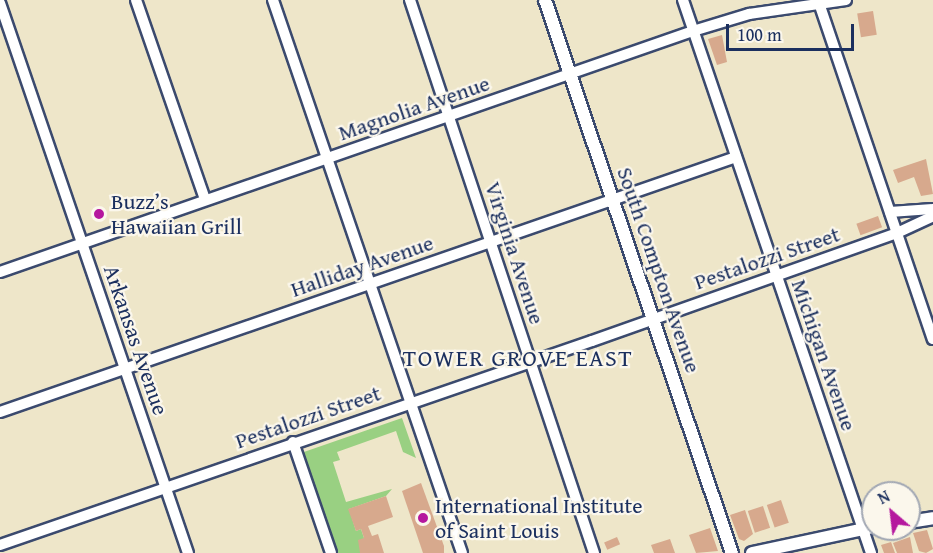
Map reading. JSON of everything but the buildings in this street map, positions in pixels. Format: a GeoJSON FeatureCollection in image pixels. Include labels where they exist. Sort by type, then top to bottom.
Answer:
{"type":"FeatureCollection","features":[{"type":"Feature","properties":{"kind":"main road","name":"South Compton Avenue"},"geometry":{"type":"LineString","coordinates":[[545,0],[732,553]]}},
{"type":"Feature","properties":{"kind":"main road"},"geometry":{"type":"LineString","coordinates":[[752,553],[861,530]]}},
{"type":"Feature","properties":{"kind":"street"},"geometry":{"type":"LineString","coordinates":[[136,0],[205,199]]}},
{"type":"Feature","properties":{"kind":"street"},"geometry":{"type":"LineString","coordinates":[[273,0],[462,553]]}},
{"type":"Feature","properties":{"kind":"street","name":"Virginia Avenue"},"geometry":{"type":"LineString","coordinates":[[410,0],[594,553]]}},
{"type":"Feature","properties":{"kind":"street","name":"Michigan Avenue"},"geometry":{"type":"LineString","coordinates":[[683,0],[777,276],[861,509]]}},
{"type":"Feature","properties":{"kind":"street","name":"Magnolia Avenue"},"geometry":{"type":"LineString","coordinates":[[0,272],[205,199],[449,118],[693,31],[749,14],[819,2],[846,0]]}},
{"type":"Feature","properties":{"kind":"street"},"geometry":{"type":"LineString","coordinates":[[819,2],[933,339]]}},
{"type":"Feature","properties":{"kind":"street","name":"Arkansas Avenue"},"geometry":{"type":"LineString","coordinates":[[0,3],[188,553]]}},
{"type":"Feature","properties":{"kind":"street","name":"Halliday Avenue"},"geometry":{"type":"LineString","coordinates":[[0,412],[736,157]]}},
{"type":"Feature","properties":{"kind":"street"},"geometry":{"type":"LineString","coordinates":[[890,212],[933,209]]}},
{"type":"Feature","properties":{"kind":"street","name":"Pestalozzi Street"},"geometry":{"type":"LineString","coordinates":[[0,546],[293,442],[777,276],[897,233],[933,216]]}},
{"type":"Feature","properties":{"kind":"street"},"geometry":{"type":"LineString","coordinates":[[293,442],[331,553]]}},
{"type":"Feature","properties":{"kind":"green space"},"geometry":{"type":"Polygon","coordinates":[[[402,418],[416,458],[403,452],[396,431],[337,452],[340,460],[333,462],[346,502],[392,489],[386,496],[349,509],[356,531],[361,529],[364,538],[360,553],[335,553],[301,453],[402,418]]]}},
{"type":"Feature","properties":{"kind":"place","name":"Buzz’s Hawaiian Grill"},"geometry":{"type":"Point","coordinates":[99,214]}},
{"type":"Feature","properties":{"kind":"place","name":"International Institute of Saint Louis"},"geometry":{"type":"Point","coordinates":[423,518]}},
{"type":"Feature","properties":{"kind":"district","name":"TOWER GROVE EAST"},"geometry":{"type":"Point","coordinates":[518,358]}}]}
